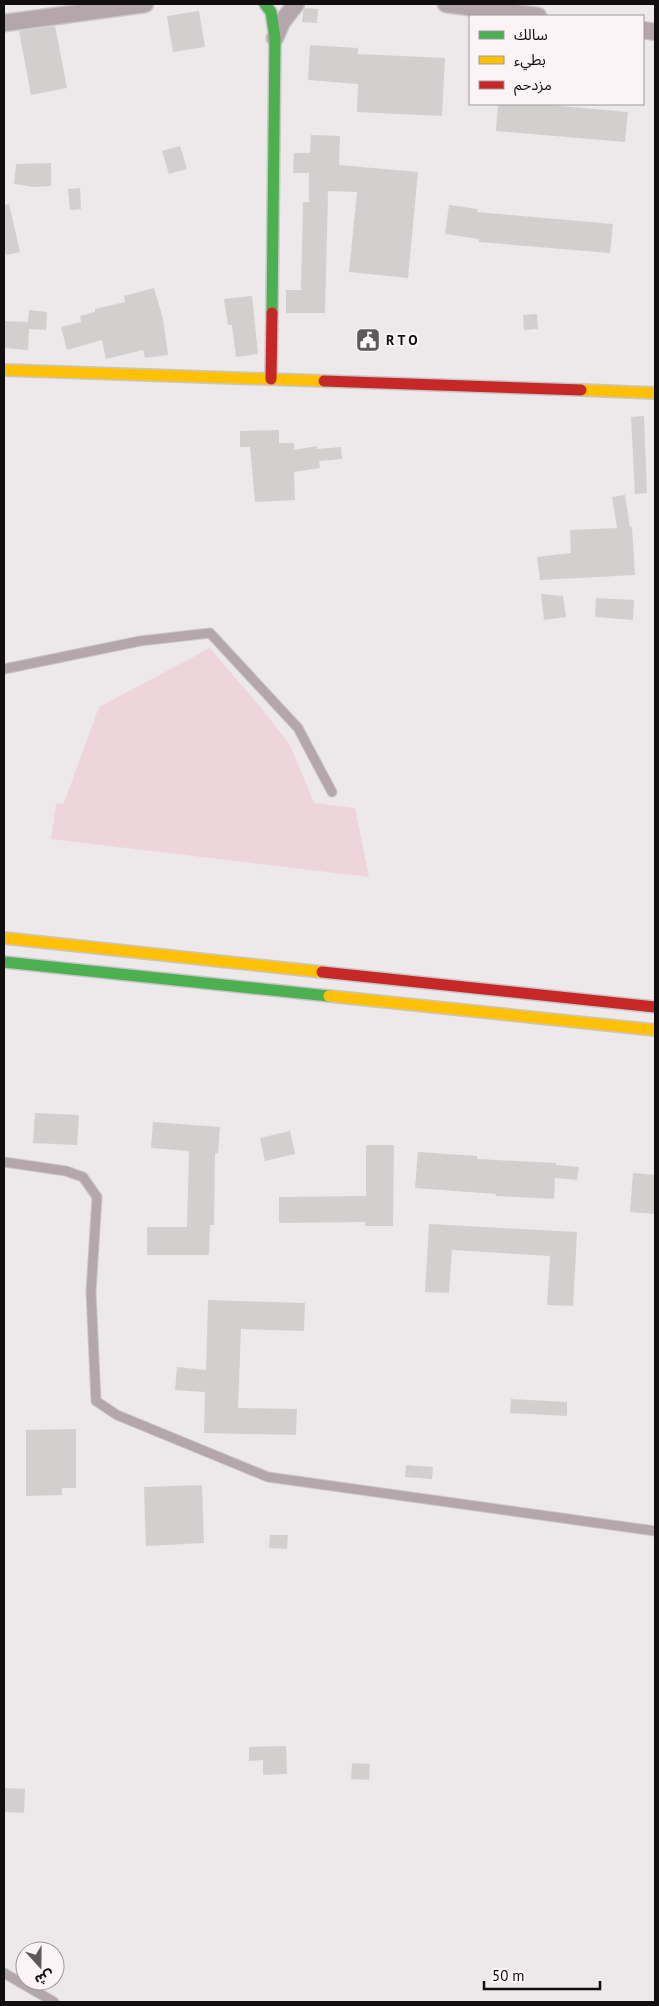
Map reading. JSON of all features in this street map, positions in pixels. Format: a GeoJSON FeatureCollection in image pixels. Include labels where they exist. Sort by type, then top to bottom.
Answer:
{"type":"FeatureCollection","features":[{"type":"Feature","properties":{"kind":"main road"},"geometry":{"type":"LineString","coordinates":[[265,4],[271,12],[275,38],[271,380]]}},
{"type":"Feature","properties":{"kind":"main road"},"geometry":{"type":"LineString","coordinates":[[4,370],[655,393]]}},
{"type":"Feature","properties":{"kind":"main road"},"geometry":{"type":"LineString","coordinates":[[4,938],[655,1007]]}},
{"type":"Feature","properties":{"kind":"main road"},"geometry":{"type":"LineString","coordinates":[[4,962],[655,1030]]}},
{"type":"Feature","properties":{"kind":"street"},"geometry":{"type":"LineString","coordinates":[[4,24],[146,4]]}},
{"type":"Feature","properties":{"kind":"street"},"geometry":{"type":"LineString","coordinates":[[275,38],[282,22],[296,4]]}},
{"type":"Feature","properties":{"kind":"street"},"geometry":{"type":"LineString","coordinates":[[446,4],[530,15]]}},
{"type":"Feature","properties":{"kind":"lane"},"geometry":{"type":"LineString","coordinates":[[4,669],[140,641],[210,633],[298,728],[332,792]]}},
{"type":"Feature","properties":{"kind":"lane"},"geometry":{"type":"LineString","coordinates":[[4,1162],[66,1172],[83,1177],[97,1197],[91,1292],[96,1401],[117,1415],[268,1476],[655,1531]]}},
{"type":"Feature","properties":{"kind":"lane"},"geometry":{"type":"LineString","coordinates":[[4,1973],[54,2002]]}},
{"type":"Feature","properties":{"kind":"shaded area"},"geometry":{"type":"Polygon","coordinates":[[[210,648],[290,745],[314,803],[355,808],[369,877],[51,839],[56,804],[64,803],[99,707],[210,648]]]}},
{"type":"Feature","properties":{"kind":"building"},"geometry":{"type":"Polygon","coordinates":[[[305,8],[318,9],[317,23],[302,22],[305,8]]]}},
{"type":"Feature","properties":{"kind":"building"},"geometry":{"type":"Polygon","coordinates":[[[199,11],[205,47],[173,52],[167,16],[199,11]]]}},
{"type":"Feature","properties":{"kind":"building"},"geometry":{"type":"Polygon","coordinates":[[[55,26],[67,88],[31,95],[19,31],[55,26]]]}},
{"type":"Feature","properties":{"kind":"building"},"geometry":{"type":"Polygon","coordinates":[[[310,45],[358,48],[358,54],[445,58],[442,116],[357,112],[358,84],[308,80],[310,45]]]}},
{"type":"Feature","properties":{"kind":"building"},"geometry":{"type":"Polygon","coordinates":[[[498,105],[548,105],[628,112],[625,142],[496,131],[498,105]]]}},
{"type":"Feature","properties":{"kind":"building"},"geometry":{"type":"Polygon","coordinates":[[[311,135],[340,136],[339,165],[418,172],[408,278],[349,272],[357,192],[328,191],[325,313],[286,313],[286,290],[301,290],[303,202],[309,202],[309,173],[293,173],[294,153],[310,153],[311,135]]]}},
{"type":"Feature","properties":{"kind":"building"},"geometry":{"type":"Polygon","coordinates":[[[180,146],[187,169],[169,174],[162,151],[180,146]]]}},
{"type":"Feature","properties":{"kind":"building"},"geometry":{"type":"Polygon","coordinates":[[[51,163],[51,186],[35,187],[14,184],[16,164],[51,163]]]}},
{"type":"Feature","properties":{"kind":"building"},"geometry":{"type":"Polygon","coordinates":[[[80,188],[81,209],[70,210],[68,189],[80,188]]]}},
{"type":"Feature","properties":{"kind":"building"},"geometry":{"type":"Polygon","coordinates":[[[9,204],[20,252],[6,255],[4,244],[4,205],[9,204]]]}},
{"type":"Feature","properties":{"kind":"building"},"geometry":{"type":"Polygon","coordinates":[[[449,205],[478,209],[477,212],[613,224],[610,253],[479,242],[479,239],[445,234],[449,205]]]}},
{"type":"Feature","properties":{"kind":"building"},"geometry":{"type":"Polygon","coordinates":[[[154,288],[163,319],[168,355],[145,358],[143,350],[106,359],[102,340],[67,350],[61,327],[81,322],[80,316],[95,312],[95,309],[125,302],[124,296],[154,288]]]}},
{"type":"Feature","properties":{"kind":"building"},"geometry":{"type":"Polygon","coordinates":[[[252,296],[258,354],[236,357],[232,325],[228,325],[224,299],[252,296]]]}},
{"type":"Feature","properties":{"kind":"building"},"geometry":{"type":"Polygon","coordinates":[[[29,310],[47,312],[46,330],[29,329],[28,350],[4,348],[4,321],[28,322],[29,310]]]}},
{"type":"Feature","properties":{"kind":"building"},"geometry":{"type":"Polygon","coordinates":[[[537,314],[538,329],[524,330],[523,315],[537,314]]]}},
{"type":"Feature","properties":{"kind":"building"},"geometry":{"type":"Polygon","coordinates":[[[644,416],[647,493],[635,494],[631,417],[644,416]]]}},
{"type":"Feature","properties":{"kind":"building"},"geometry":{"type":"Polygon","coordinates":[[[279,430],[279,443],[294,443],[294,450],[317,446],[317,449],[341,447],[342,459],[319,461],[320,468],[294,472],[295,500],[255,502],[250,447],[240,447],[240,431],[279,430]]]}},
{"type":"Feature","properties":{"kind":"building"},"geometry":{"type":"Polygon","coordinates":[[[625,495],[630,527],[632,527],[635,575],[540,580],[537,557],[571,553],[570,530],[617,528],[612,497],[625,495]]]}},
{"type":"Feature","properties":{"kind":"building"},"geometry":{"type":"Polygon","coordinates":[[[541,594],[563,596],[566,617],[544,620],[541,594]]]}},
{"type":"Feature","properties":{"kind":"building"},"geometry":{"type":"Polygon","coordinates":[[[596,598],[634,600],[633,620],[595,617],[596,598]]]}},
{"type":"Feature","properties":{"kind":"building"},"geometry":{"type":"Polygon","coordinates":[[[35,1113],[79,1115],[77,1145],[33,1143],[35,1113]]]}},
{"type":"Feature","properties":{"kind":"building"},"geometry":{"type":"Polygon","coordinates":[[[153,1122],[220,1127],[218,1153],[215,1153],[214,1225],[210,1225],[209,1255],[147,1255],[147,1227],[187,1227],[189,1151],[151,1148],[153,1122]]]}},
{"type":"Feature","properties":{"kind":"building"},"geometry":{"type":"Polygon","coordinates":[[[290,1131],[295,1154],[265,1161],[260,1138],[290,1131]]]}},
{"type":"Feature","properties":{"kind":"building"},"geometry":{"type":"Polygon","coordinates":[[[366,1145],[394,1145],[393,1226],[365,1226],[365,1222],[279,1223],[279,1197],[366,1196],[366,1145]]]}},
{"type":"Feature","properties":{"kind":"building"},"geometry":{"type":"Polygon","coordinates":[[[418,1152],[477,1156],[477,1159],[556,1163],[556,1165],[579,1167],[577,1180],[555,1178],[554,1199],[496,1196],[496,1194],[415,1188],[418,1152]]]}},
{"type":"Feature","properties":{"kind":"building"},"geometry":{"type":"Polygon","coordinates":[[[633,1173],[655,1175],[655,1214],[630,1212],[633,1173]]]}},
{"type":"Feature","properties":{"kind":"building"},"geometry":{"type":"Polygon","coordinates":[[[429,1224],[577,1232],[573,1306],[547,1305],[550,1256],[452,1250],[449,1293],[425,1292],[429,1224]]]}},
{"type":"Feature","properties":{"kind":"building"},"geometry":{"type":"Polygon","coordinates":[[[208,1300],[305,1303],[304,1331],[241,1329],[238,1408],[297,1409],[296,1435],[204,1433],[205,1392],[175,1390],[177,1367],[206,1370],[208,1300]]]}},
{"type":"Feature","properties":{"kind":"building"},"geometry":{"type":"Polygon","coordinates":[[[511,1399],[567,1402],[567,1416],[510,1413],[511,1399]]]}},
{"type":"Feature","properties":{"kind":"building"},"geometry":{"type":"Polygon","coordinates":[[[76,1429],[76,1488],[62,1488],[62,1495],[26,1496],[26,1430],[76,1429]]]}},
{"type":"Feature","properties":{"kind":"building"},"geometry":{"type":"Polygon","coordinates":[[[406,1465],[433,1467],[432,1479],[405,1477],[406,1465]]]}},
{"type":"Feature","properties":{"kind":"building"},"geometry":{"type":"Polygon","coordinates":[[[202,1485],[204,1543],[146,1546],[144,1487],[202,1485]]]}},
{"type":"Feature","properties":{"kind":"building"},"geometry":{"type":"Polygon","coordinates":[[[270,1535],[288,1535],[287,1549],[269,1548],[270,1535]]]}},
{"type":"Feature","properties":{"kind":"building"},"geometry":{"type":"Polygon","coordinates":[[[286,1746],[287,1774],[263,1775],[263,1760],[249,1761],[249,1747],[286,1746]]]}},
{"type":"Feature","properties":{"kind":"building"},"geometry":{"type":"Polygon","coordinates":[[[352,1763],[370,1764],[369,1780],[351,1779],[352,1763]]]}},
{"type":"Feature","properties":{"kind":"building"},"geometry":{"type":"Polygon","coordinates":[[[4,1788],[25,1789],[24,1813],[4,1812],[4,1788]]]}},
{"type":"Feature","properties":{"kind":"traffic: fast"},"geometry":{"type":"LineString","coordinates":[[265,4],[271,12],[275,38],[272,313]]}},
{"type":"Feature","properties":{"kind":"traffic: fast"},"geometry":{"type":"LineString","coordinates":[[4,962],[329,996]]}},
{"type":"Feature","properties":{"kind":"traffic: slow"},"geometry":{"type":"LineString","coordinates":[[4,370],[324,381]]}},
{"type":"Feature","properties":{"kind":"traffic: slow"},"geometry":{"type":"LineString","coordinates":[[581,390],[655,393]]}},
{"type":"Feature","properties":{"kind":"traffic: slow"},"geometry":{"type":"LineString","coordinates":[[4,938],[322,972]]}},
{"type":"Feature","properties":{"kind":"traffic: slow"},"geometry":{"type":"LineString","coordinates":[[329,996],[655,1030]]}},
{"type":"Feature","properties":{"kind":"traffic: jam"},"geometry":{"type":"LineString","coordinates":[[271,379],[272,313]]}},
{"type":"Feature","properties":{"kind":"traffic: jam"},"geometry":{"type":"LineString","coordinates":[[324,381],[581,390]]}},
{"type":"Feature","properties":{"kind":"traffic: jam"},"geometry":{"type":"LineString","coordinates":[[322,972],[655,1007]]}},
{"type":"Feature","properties":{"kind":"place","name":"R T O"},"geometry":{"type":"Point","coordinates":[368,340]}}]}
